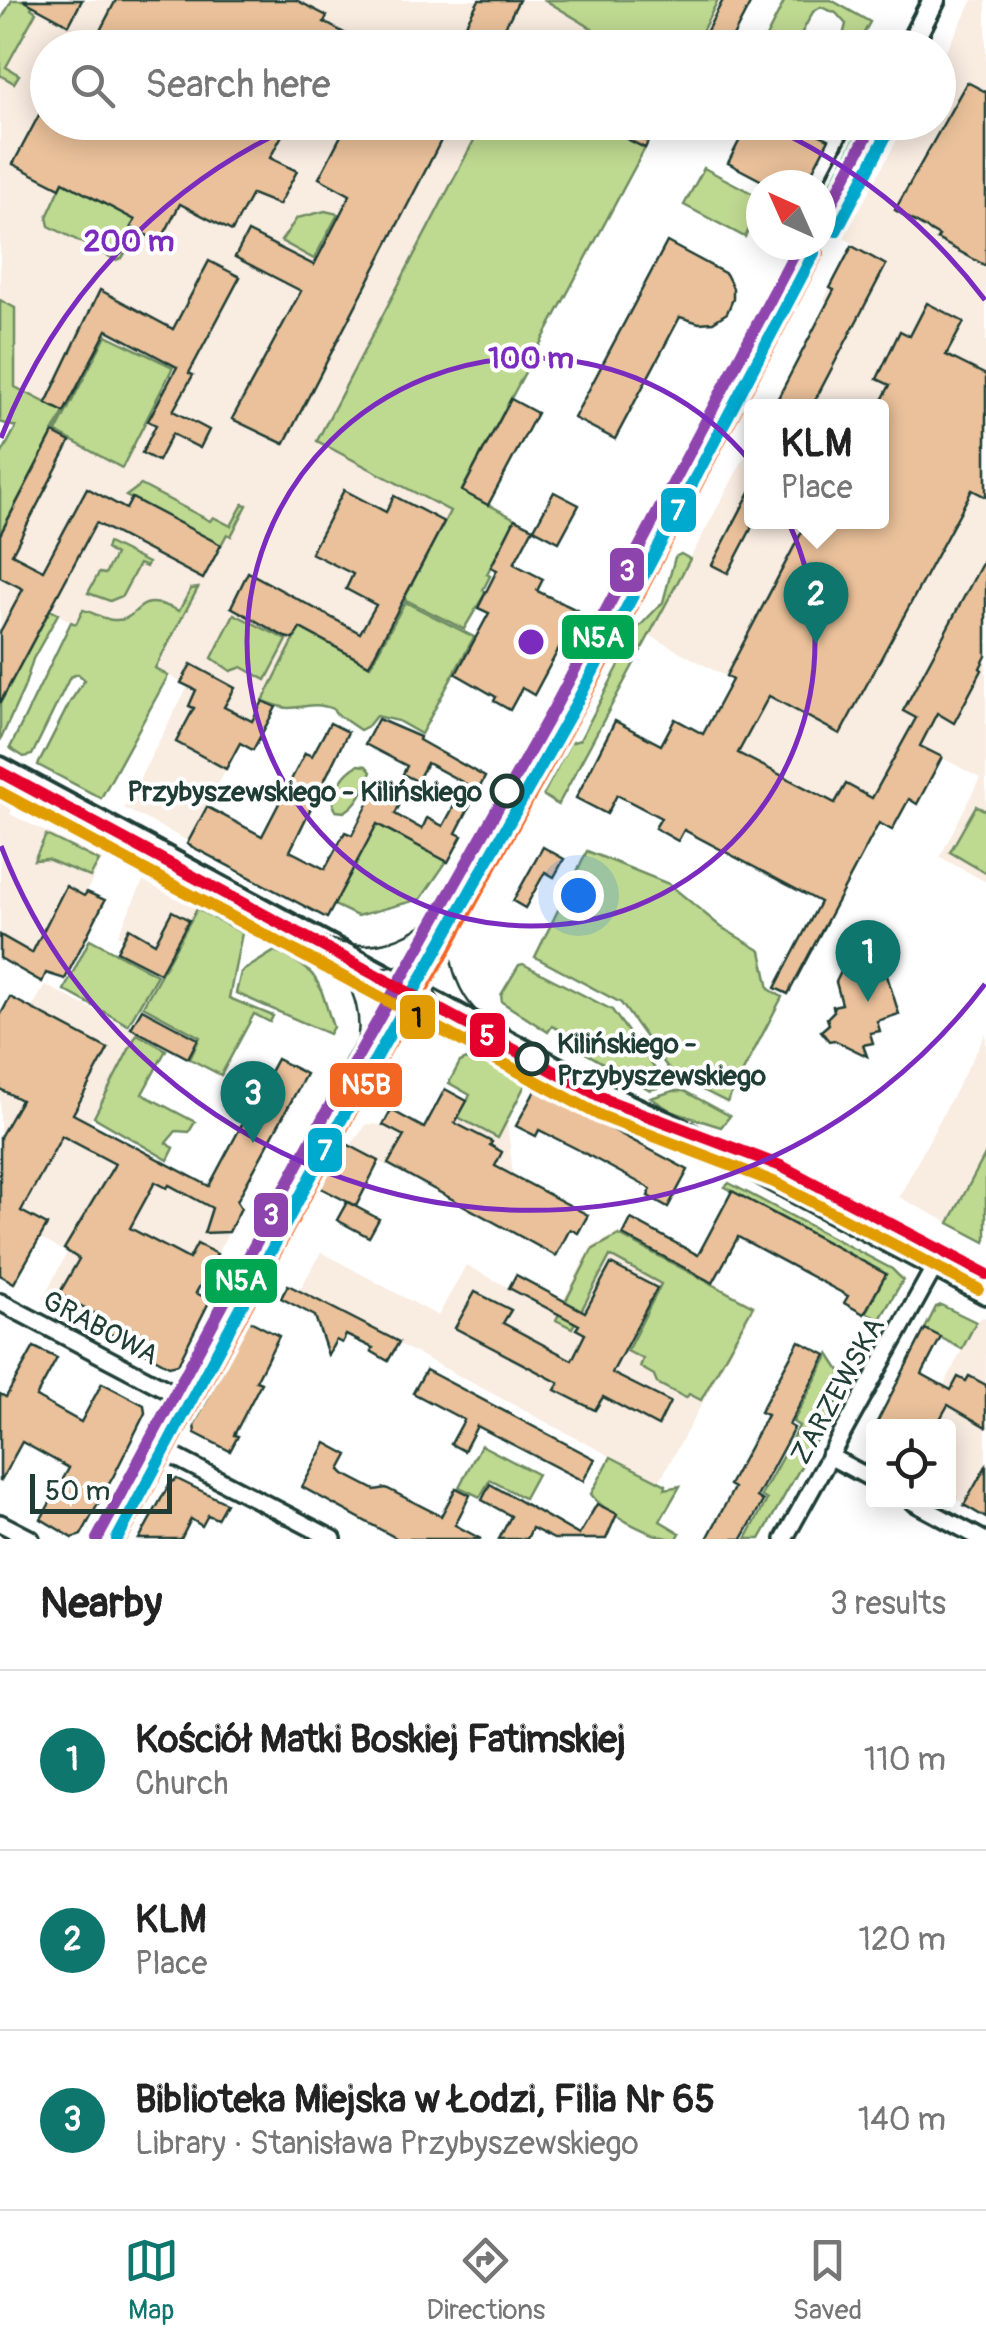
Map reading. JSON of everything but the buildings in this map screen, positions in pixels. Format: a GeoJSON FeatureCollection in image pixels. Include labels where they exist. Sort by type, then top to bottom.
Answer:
{"type":"FeatureCollection","features":[{"type":"Feature","properties":{"kind":"street"},"geometry":{"type":"LineString","coordinates":[[918,30],[934,0]]}},
{"type":"Feature","properties":{"kind":"street"},"geometry":{"type":"LineString","coordinates":[[836,185],[860,140]]}},
{"type":"Feature","properties":{"kind":"street"},"geometry":{"type":"LineString","coordinates":[[102,1539],[320,1132],[426,951],[582,667],[796,260]]}},
{"type":"Feature","properties":{"kind":"street"},"geometry":{"type":"LineString","coordinates":[[0,768],[606,1095],[658,1118],[986,1292]]}},
{"type":"Feature","properties":{"kind":"street","name":"ZARZEWSKA"},"geometry":{"type":"LineString","coordinates":[[784,1539],[935,1266]]}},
{"type":"Feature","properties":{"kind":"street","name":"GRABOWA"},"geometry":{"type":"LineString","coordinates":[[0,1302],[178,1396]]}},
{"type":"Feature","properties":{"kind":"street"},"geometry":{"type":"LineString","coordinates":[[152,1444],[333,1539]]}},
{"type":"Feature","properties":{"kind":"street"},"geometry":{"type":"LineString","coordinates":[[830,1456],[866,1476]]}},
{"type":"Feature","properties":{"kind":"street"},"geometry":{"type":"LineString","coordinates":[[926,1509],[982,1539]]}},
{"type":"Feature","properties":{"kind":"street"},"geometry":{"type":"LineString","coordinates":[[0,1523],[31,1539]]}},
{"type":"Feature","properties":{"kind":"shaded area"},"geometry":{"type":"Polygon","coordinates":[[[34,0],[723,0],[707,30],[30,30],[30,140],[474,140],[318,441],[451,511],[369,665],[300,629],[188,841],[124,808],[188,686],[50,610],[0,703],[0,535],[63,413],[15,387],[15,308],[0,300],[0,66],[34,0]]]}},
{"type":"Feature","properties":{"kind":"shaded area"},"geometry":{"type":"Polygon","coordinates":[[[973,0],[986,0],[986,882],[940,857],[980,778],[920,746],[878,825],[703,734],[732,680],[649,635],[744,458],[744,529],[889,529],[889,399],[776,399],[852,246],[844,238],[897,140],[956,140],[956,32],[973,0]]]}},
{"type":"Feature","properties":{"kind":"shaded area"},"geometry":{"type":"Polygon","coordinates":[[[0,788],[17,797],[10,814],[102,860],[42,982],[0,958],[0,788]]]}},
{"type":"Feature","properties":{"kind":"shaded area"},"geometry":{"type":"Polygon","coordinates":[[[143,881],[196,908],[160,973],[117,951],[123,938],[118,935],[143,881]]]}},
{"type":"Feature","properties":{"kind":"shaded area"},"geometry":{"type":"Polygon","coordinates":[[[45,985],[137,1032],[89,1123],[237,1201],[241,1209],[196,1293],[99,1244],[64,1309],[43,1298],[67,1253],[25,1230],[0,1246],[0,1016],[10,997],[32,1008],[45,985]]]}},
{"type":"Feature","properties":{"kind":"shaded area"},"geometry":{"type":"Polygon","coordinates":[[[986,1033],[986,1242],[899,1197],[986,1033]]]}},
{"type":"Feature","properties":{"kind":"shaded area"},"geometry":{"type":"Polygon","coordinates":[[[445,1089],[507,1121],[513,1175],[486,1218],[350,1146],[367,1124],[383,1125],[391,1110],[424,1128],[445,1089]]]}},
{"type":"Feature","properties":{"kind":"shaded area"},"geometry":{"type":"Polygon","coordinates":[[[619,1232],[756,1305],[659,1482],[299,1291],[321,1252],[438,1316],[466,1265],[557,1313],[590,1248],[619,1232]]]}},
{"type":"Feature","properties":{"kind":"shaded area"},"geometry":{"type":"Polygon","coordinates":[[[986,1318],[986,1517],[956,1499],[956,1419],[879,1419],[899,1382],[937,1399],[976,1322],[986,1318]]]}},
{"type":"Feature","properties":{"kind":"green space"},"geometry":{"type":"Polygon","coordinates":[[[12,0],[36,0],[31,8],[36,12],[6,67],[19,75],[14,83],[0,75],[0,22],[12,0]]]}},
{"type":"Feature","properties":{"kind":"green space"},"geometry":{"type":"Polygon","coordinates":[[[545,0],[718,0],[703,30],[595,30],[545,0]]]}},
{"type":"Feature","properties":{"kind":"green space"},"geometry":{"type":"Polygon","coordinates":[[[785,0],[831,0],[870,22],[866,30],[844,30],[846,24],[836,13],[821,7],[813,12],[803,30],[770,30],[785,0]]]}},
{"type":"Feature","properties":{"kind":"green space"},"geometry":{"type":"Polygon","coordinates":[[[474,140],[629,140],[645,148],[462,490],[515,519],[487,574],[490,576],[483,590],[486,592],[464,629],[404,599],[450,511],[317,441],[474,140]]]}},
{"type":"Feature","properties":{"kind":"green space"},"geometry":{"type":"Polygon","coordinates":[[[704,168],[746,190],[746,235],[745,237],[684,205],[704,168]]]}},
{"type":"Feature","properties":{"kind":"green space"},"geometry":{"type":"Polygon","coordinates":[[[63,182],[135,220],[132,227],[139,231],[122,258],[116,260],[49,226],[47,217],[63,182]]]}},
{"type":"Feature","properties":{"kind":"green space"},"geometry":{"type":"Polygon","coordinates":[[[325,211],[338,214],[314,259],[281,241],[297,218],[325,211]]]}},
{"type":"Feature","properties":{"kind":"green space"},"geometry":{"type":"Polygon","coordinates":[[[0,300],[15,308],[15,387],[64,412],[0,534],[0,457],[16,427],[0,422],[0,300]]]}},
{"type":"Feature","properties":{"kind":"green space"},"geometry":{"type":"Polygon","coordinates":[[[106,335],[173,367],[122,468],[56,432],[106,335]]]}},
{"type":"Feature","properties":{"kind":"green space"},"geometry":{"type":"Polygon","coordinates":[[[141,485],[210,521],[213,517],[231,526],[243,504],[247,505],[231,536],[227,534],[221,545],[126,496],[141,485]]]}},
{"type":"Feature","properties":{"kind":"green space"},"geometry":{"type":"Polygon","coordinates":[[[108,543],[148,563],[146,567],[139,564],[122,596],[110,601],[88,593],[115,555],[106,549],[108,543]]]}},
{"type":"Feature","properties":{"kind":"green space"},"geometry":{"type":"Polygon","coordinates":[[[681,554],[690,559],[558,805],[543,795],[570,743],[580,740],[639,627],[663,602],[675,557],[681,554]]]}},
{"type":"Feature","properties":{"kind":"green space"},"geometry":{"type":"Polygon","coordinates":[[[198,588],[155,668],[168,676],[101,798],[38,765],[85,680],[78,674],[70,677],[32,755],[24,757],[10,748],[71,622],[76,624],[83,610],[114,620],[130,616],[145,604],[179,611],[191,589],[198,588]]]}},
{"type":"Feature","properties":{"kind":"green space"},"geometry":{"type":"Polygon","coordinates":[[[405,602],[474,637],[421,734],[398,721],[376,716],[360,730],[333,709],[315,705],[286,708],[263,701],[300,628],[370,666],[405,602]]]}},
{"type":"Feature","properties":{"kind":"green space"},"geometry":{"type":"Polygon","coordinates":[[[50,610],[58,614],[33,659],[0,741],[0,703],[50,610]]]}},
{"type":"Feature","properties":{"kind":"green space"},"geometry":{"type":"Polygon","coordinates":[[[234,614],[287,640],[266,680],[242,667],[231,671],[212,658],[234,614]]]}},
{"type":"Feature","properties":{"kind":"green space"},"geometry":{"type":"Polygon","coordinates":[[[358,765],[371,772],[364,789],[349,809],[336,811],[333,804],[339,786],[358,765]]]}},
{"type":"Feature","properties":{"kind":"green space"},"geometry":{"type":"Polygon","coordinates":[[[976,806],[986,811],[986,873],[950,852],[976,806]]]}},
{"type":"Feature","properties":{"kind":"green space"},"geometry":{"type":"Polygon","coordinates":[[[376,824],[447,861],[421,899],[357,916],[334,905],[376,824]]]}},
{"type":"Feature","properties":{"kind":"green space"},"geometry":{"type":"Polygon","coordinates":[[[46,835],[99,861],[90,877],[47,859],[34,860],[46,835]]]}},
{"type":"Feature","properties":{"kind":"green space"},"geometry":{"type":"Polygon","coordinates":[[[587,851],[669,884],[721,927],[761,951],[769,989],[782,997],[727,1102],[673,1075],[621,1003],[535,957],[587,851]]]}},
{"type":"Feature","properties":{"kind":"green space"},"geometry":{"type":"Polygon","coordinates":[[[197,909],[242,933],[229,998],[273,1016],[270,1022],[254,1014],[221,1075],[190,1059],[200,1037],[143,1006],[197,909]]]}},
{"type":"Feature","properties":{"kind":"green space"},"geometry":{"type":"Polygon","coordinates":[[[90,939],[157,975],[128,1025],[64,990],[90,939]]]}},
{"type":"Feature","properties":{"kind":"green space"},"geometry":{"type":"Polygon","coordinates":[[[275,951],[301,965],[316,979],[333,1027],[329,1034],[236,993],[241,972],[275,951]]]}},
{"type":"Feature","properties":{"kind":"green space"},"geometry":{"type":"Polygon","coordinates":[[[523,964],[612,1010],[664,1081],[661,1087],[650,1090],[561,1039],[564,1032],[552,1026],[548,1032],[502,1002],[501,995],[523,964]]]}},
{"type":"Feature","properties":{"kind":"green space"},"geometry":{"type":"Polygon","coordinates":[[[137,1034],[166,1050],[142,1094],[195,1122],[189,1132],[176,1131],[166,1143],[174,1148],[168,1160],[94,1117],[137,1034]]]}},
{"type":"Feature","properties":{"kind":"green space"},"geometry":{"type":"Polygon","coordinates":[[[471,1057],[527,1081],[498,1138],[458,1117],[470,1095],[449,1083],[460,1062],[471,1057]]]}},
{"type":"Feature","properties":{"kind":"green space"},"geometry":{"type":"Polygon","coordinates":[[[684,1091],[730,1116],[721,1127],[673,1112],[651,1098],[684,1091]]]}},
{"type":"Feature","properties":{"kind":"green space"},"geometry":{"type":"Polygon","coordinates":[[[986,1153],[986,1239],[985,1242],[949,1223],[986,1153]]]}},
{"type":"Feature","properties":{"kind":"green space"},"geometry":{"type":"Polygon","coordinates":[[[729,1183],[892,1269],[903,1280],[880,1319],[866,1312],[886,1274],[725,1187],[729,1183]]]}},
{"type":"Feature","properties":{"kind":"green space"},"geometry":{"type":"Polygon","coordinates":[[[619,1235],[753,1306],[701,1400],[689,1394],[686,1398],[657,1383],[654,1375],[640,1367],[643,1359],[627,1351],[661,1284],[610,1256],[572,1328],[556,1320],[592,1250],[619,1235]]]}},
{"type":"Feature","properties":{"kind":"green space"},"geometry":{"type":"Polygon","coordinates":[[[941,1305],[976,1322],[962,1349],[925,1329],[936,1307],[941,1305]]]}},
{"type":"Feature","properties":{"kind":"green space"},"geometry":{"type":"Polygon","coordinates":[[[829,1354],[848,1383],[760,1539],[746,1539],[767,1500],[761,1496],[799,1426],[793,1422],[829,1354]]]}},
{"type":"Feature","properties":{"kind":"green space"},"geometry":{"type":"Polygon","coordinates":[[[481,1445],[537,1474],[524,1498],[490,1480],[480,1497],[459,1487],[481,1445]]]}},
{"type":"Feature","properties":{"kind":"green space"},"geometry":{"type":"Polygon","coordinates":[[[611,1457],[666,1485],[665,1489],[680,1486],[660,1521],[680,1533],[677,1539],[630,1524],[591,1494],[611,1457]]]}},
{"type":"Feature","properties":{"kind":"tram line","name":"3"},"geometry":{"type":"LineString","coordinates":[[836,194],[865,140]]}},
{"type":"Feature","properties":{"kind":"tram line","name":"3"},"geometry":{"type":"LineString","coordinates":[[97,1539],[324,1116],[557,703],[791,260]]}},
{"type":"Feature","properties":{"kind":"tram line"},"geometry":{"type":"LineString","coordinates":[[461,896],[451,934],[454,971],[470,1004],[499,1030]]}},
{"type":"Feature","properties":{"kind":"tram line"},"geometry":{"type":"LineString","coordinates":[[318,935],[355,945],[391,941],[422,925],[449,897]]}},
{"type":"Feature","properties":{"kind":"tram line"},"geometry":{"type":"LineString","coordinates":[[436,921],[427,951],[429,979],[442,1003],[466,1024]]}},
{"type":"Feature","properties":{"kind":"tram line"},"geometry":{"type":"LineString","coordinates":[[310,942],[338,968],[354,1000],[358,1035],[348,1072]]}},
{"type":"Feature","properties":{"kind":"tram line"},"geometry":{"type":"LineString","coordinates":[[356,965],[398,966],[433,943]]}},
{"type":"Feature","properties":{"kind":"tram line"},"geometry":{"type":"LineString","coordinates":[[341,948],[365,968],[378,993],[380,1020],[372,1050]]}},
{"type":"Feature","properties":{"kind":"tram line"},"geometry":{"type":"LineString","coordinates":[[377,1026],[393,1013],[411,1006],[450,1006]]}},
{"type":"Feature","properties":{"kind":"tram line"},"geometry":{"type":"LineString","coordinates":[[358,1076],[385,1047],[416,1031],[452,1027],[490,1037]]}},
{"type":"Feature","properties":{"kind":"transit line","name":"N5A"},"geometry":{"type":"LineString","coordinates":[[836,185],[860,140]]}},
{"type":"Feature","properties":{"kind":"transit line","name":"N5B"},"geometry":{"type":"LineString","coordinates":[[836,221],[879,140]]}},
{"type":"Feature","properties":{"kind":"transit line","name":"7"},"geometry":{"type":"LineString","coordinates":[[836,231],[884,140]]}},
{"type":"Feature","properties":{"kind":"transit line","name":"N5A"},"geometry":{"type":"LineString","coordinates":[[102,1539],[358,1063],[426,951],[582,667],[796,260]]}},
{"type":"Feature","properties":{"kind":"transit line","name":"7"},"geometry":{"type":"LineString","coordinates":[[117,1539],[339,1124],[572,711],[810,260]]}},
{"type":"Feature","properties":{"kind":"transit line","name":"N5B"},"geometry":{"type":"LineString","coordinates":[[122,1539],[373,1072],[441,959],[597,675],[815,260]]}},
{"type":"Feature","properties":{"kind":"transit line","name":"5"},"geometry":{"type":"LineString","coordinates":[[0,772],[609,1101],[781,1166],[986,1274]]}},
{"type":"Feature","properties":{"kind":"transit line","name":"1"},"geometry":{"type":"LineString","coordinates":[[0,792],[601,1116],[774,1182],[978,1289]]}},
{"type":"Feature","properties":{"kind":"place","name":"KLM"},"geometry":{"type":"Point","coordinates":[816,644]}},
{"type":"Feature","properties":{"kind":"place","name":"Przybyszewskiego - Kilińskiego"},"geometry":{"type":"Point","coordinates":[507,791]}},
{"type":"Feature","properties":{"kind":"place","name":"Kościół Matki Boskiej Fatimskiej"},"geometry":{"type":"Point","coordinates":[868,1002]}},
{"type":"Feature","properties":{"kind":"place","name":"Kilińskiego - Przybyszewskiego"},"geometry":{"type":"Point","coordinates":[532,1059]}},
{"type":"Feature","properties":{"kind":"place","name":"Biblioteka Miejska w Łodzi, Filia Nr 65"},"geometry":{"type":"Point","coordinates":[253,1143]}}]}
